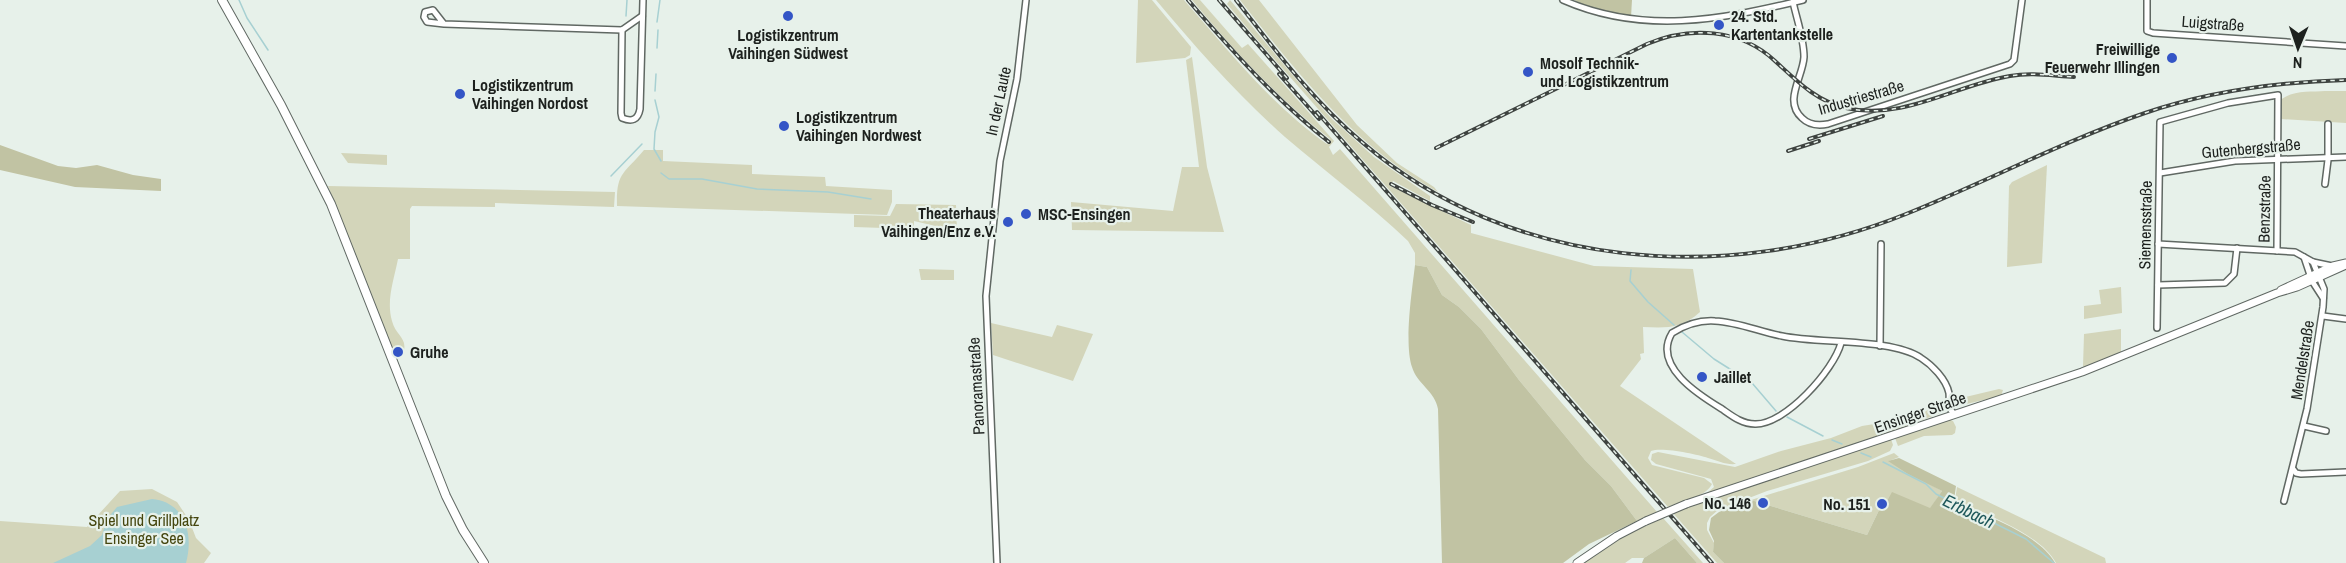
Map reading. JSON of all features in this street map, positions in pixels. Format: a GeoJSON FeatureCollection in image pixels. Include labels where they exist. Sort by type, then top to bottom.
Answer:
{"type":"FeatureCollection","features":[{"type":"Feature","properties":{"kind":"main road"},"geometry":{"type":"LineString","coordinates":[[222,0],[318,176],[446,496],[463,531],[484,563]]}},
{"type":"Feature","properties":{"kind":"street"},"geometry":{"type":"LineString","coordinates":[[622,30],[621,113],[622,118],[628,121],[634,120],[640,110],[643,0]]}},
{"type":"Feature","properties":{"kind":"street","name":"In der Laute"},"geometry":{"type":"LineString","coordinates":[[996,207],[1004,135],[1017,79],[1026,0]]}},
{"type":"Feature","properties":{"kind":"street"},"geometry":{"type":"LineString","coordinates":[[1563,0],[1587,10],[1615,17],[1662,22],[1726,16],[1803,0]]}},
{"type":"Feature","properties":{"kind":"street","name":"Industriestraße"},"geometry":{"type":"LineString","coordinates":[[1793,2],[1804,58],[1796,87],[1794,106],[1797,113],[1809,124],[1828,124],[2010,64],[2014,60],[2022,0]]}},
{"type":"Feature","properties":{"kind":"street","name":"Luigstraße"},"geometry":{"type":"LineString","coordinates":[[2147,0],[2147,31],[2346,46]]}},
{"type":"Feature","properties":{"kind":"street"},"geometry":{"type":"LineString","coordinates":[[444,24],[622,30],[642,16]]}},
{"type":"Feature","properties":{"kind":"street","name":"Benzstraße"},"geometry":{"type":"LineString","coordinates":[[2160,122],[2228,103],[2278,95],[2277,251]]}},
{"type":"Feature","properties":{"kind":"street","name":"Siemensstraße"},"geometry":{"type":"LineString","coordinates":[[2157,328],[2160,122]]}},
{"type":"Feature","properties":{"kind":"street"},"geometry":{"type":"LineString","coordinates":[[2325,184],[2328,124]]}},
{"type":"Feature","properties":{"kind":"street","name":"Gutenbergstraße"},"geometry":{"type":"LineString","coordinates":[[2160,173],[2235,160],[2346,157]]}},
{"type":"Feature","properties":{"kind":"street","name":"Panoramastraße"},"geometry":{"type":"LineString","coordinates":[[996,207],[986,296],[997,563]]}},
{"type":"Feature","properties":{"kind":"street"},"geometry":{"type":"LineString","coordinates":[[1880,346],[1881,244]]}},
{"type":"Feature","properties":{"kind":"street"},"geometry":{"type":"LineString","coordinates":[[2158,244],[2295,252],[2313,262],[2333,266]]}},
{"type":"Feature","properties":{"kind":"street"},"geometry":{"type":"LineString","coordinates":[[2158,285],[2225,283],[2234,274],[2237,248]]}},
{"type":"Feature","properties":{"kind":"street"},"geometry":{"type":"LineString","coordinates":[[2304,256],[2315,277]]}},
{"type":"Feature","properties":{"kind":"street"},"geometry":{"type":"LineString","coordinates":[[2313,262],[2315,277]]}},
{"type":"Feature","properties":{"kind":"street","name":"Ensinger Straße"},"geometry":{"type":"LineString","coordinates":[[2315,277],[2333,266],[2346,264]]}},
{"type":"Feature","properties":{"kind":"street","name":"Ensinger Straße"},"geometry":{"type":"LineString","coordinates":[[1577,563],[1617,536],[1686,504],[2082,372],[2346,264]]}},
{"type":"Feature","properties":{"kind":"street","name":"Mendelstraße"},"geometry":{"type":"LineString","coordinates":[[2284,501],[2304,426],[2322,316],[2323,298],[2315,277]]}},
{"type":"Feature","properties":{"kind":"street"},"geometry":{"type":"LineString","coordinates":[[2322,316],[2346,319]]}},
{"type":"Feature","properties":{"kind":"street"},"geometry":{"type":"LineString","coordinates":[[1841,343],[1836,360],[1809,392],[1769,421],[1754,424],[1740,421],[1714,405],[1681,379],[1671,362],[1668,348],[1670,336],[1676,331],[1688,325],[1715,321],[1784,337],[1880,346],[1905,350],[1922,358],[1943,380],[1949,391],[1954,414]]}},
{"type":"Feature","properties":{"kind":"street","name":"Mendelstraße"},"geometry":{"type":"LineString","coordinates":[[2304,426],[2326,431]]}},
{"type":"Feature","properties":{"kind":"street"},"geometry":{"type":"LineString","coordinates":[[2293,469],[2298,474],[2346,472]]}},
{"type":"Feature","properties":{"kind":"green space"},"geometry":{"type":"Polygon","coordinates":[[[1138,0],[1152,0],[1191,47],[1190,55],[1185,58],[1136,63],[1138,0]]]}},
{"type":"Feature","properties":{"kind":"green space"},"geometry":{"type":"Polygon","coordinates":[[[1156,0],[1184,0],[1269,95],[1327,144],[1330,139],[1258,74],[1192,0],[1200,0],[1242,48],[1248,44],[1334,141],[1329,147],[1333,155],[1340,149],[1657,512],[1637,521],[1611,486],[1585,460],[1519,380],[1481,329],[1459,307],[1442,295],[1427,267],[1415,265],[1415,253],[1408,241],[1285,137],[1251,105],[1156,0]]]}},
{"type":"Feature","properties":{"kind":"green space"},"geometry":{"type":"Polygon","coordinates":[[[1230,0],[1332,119],[1374,157],[1430,196],[1430,201],[1393,181],[1390,186],[1471,225],[1471,233],[1594,266],[1693,269],[1700,312],[1686,322],[1673,326],[1643,327],[1644,353],[1640,354],[1641,359],[1620,386],[1736,464],[1679,451],[1651,451],[1648,458],[1652,465],[1704,478],[1712,484],[1699,496],[1668,507],[1254,36],[1227,4],[1230,0]]]}},
{"type":"Feature","properties":{"kind":"green space"},"geometry":{"type":"Polygon","coordinates":[[[1240,0],[1259,0],[1357,125],[1397,163],[1438,192],[1408,174],[1354,131],[1306,81],[1240,0]]]}},
{"type":"Feature","properties":{"kind":"green space"},"geometry":{"type":"Polygon","coordinates":[[[1574,0],[1632,0],[1631,17],[1584,5],[1574,0]]]}},
{"type":"Feature","properties":{"kind":"green space"},"geometry":{"type":"Polygon","coordinates":[[[1192,57],[1207,167],[1224,232],[1072,230],[1071,202],[1173,211],[1182,167],[1199,167],[1186,60],[1192,57]]]}},
{"type":"Feature","properties":{"kind":"green space"},"geometry":{"type":"Polygon","coordinates":[[[2346,91],[2346,123],[2281,119],[2281,100],[2302,92],[2346,91]]]}},
{"type":"Feature","properties":{"kind":"green space"},"geometry":{"type":"Polygon","coordinates":[[[0,145],[58,166],[76,168],[97,165],[133,175],[161,179],[161,191],[75,187],[0,170],[0,145]]]}},
{"type":"Feature","properties":{"kind":"green space"},"geometry":{"type":"Polygon","coordinates":[[[644,150],[663,150],[663,161],[752,165],[752,174],[825,177],[826,186],[892,190],[892,202],[887,215],[617,206],[620,180],[626,169],[644,150]]]}},
{"type":"Feature","properties":{"kind":"green space"},"geometry":{"type":"Polygon","coordinates":[[[341,153],[387,155],[387,165],[348,163],[341,153]]]}},
{"type":"Feature","properties":{"kind":"green space"},"geometry":{"type":"Polygon","coordinates":[[[2047,165],[2042,263],[2007,267],[2009,186],[2012,182],[2047,165]]]}},
{"type":"Feature","properties":{"kind":"green space"},"geometry":{"type":"Polygon","coordinates":[[[328,186],[615,192],[614,207],[495,203],[495,207],[412,206],[410,209],[410,259],[398,259],[390,298],[392,321],[404,345],[402,356],[396,359],[328,186]]]}},
{"type":"Feature","properties":{"kind":"green space"},"geometry":{"type":"Polygon","coordinates":[[[896,204],[956,205],[957,231],[914,221],[914,229],[854,227],[854,215],[890,216],[896,204]]]}},
{"type":"Feature","properties":{"kind":"green space"},"geometry":{"type":"Polygon","coordinates":[[[1415,265],[1427,267],[1442,295],[1459,307],[1481,329],[1519,380],[1585,460],[1611,486],[1637,521],[1589,544],[1563,563],[1442,563],[1438,409],[1433,397],[1414,373],[1410,357],[1409,317],[1415,265]]]}},
{"type":"Feature","properties":{"kind":"green space"},"geometry":{"type":"Polygon","coordinates":[[[919,269],[954,270],[954,280],[921,280],[919,269]]]}},
{"type":"Feature","properties":{"kind":"green space"},"geometry":{"type":"Polygon","coordinates":[[[2121,287],[2122,313],[2084,319],[2084,306],[2101,304],[2099,290],[2121,287]]]}},
{"type":"Feature","properties":{"kind":"green space"},"geometry":{"type":"Polygon","coordinates":[[[991,323],[1052,337],[1057,325],[1093,334],[1073,381],[993,355],[991,323]]]}},
{"type":"Feature","properties":{"kind":"green space"},"geometry":{"type":"Polygon","coordinates":[[[2121,329],[2121,355],[2085,369],[2083,366],[2084,334],[2121,329]]]}},
{"type":"Feature","properties":{"kind":"green space"},"geometry":{"type":"Polygon","coordinates":[[[2003,390],[2001,396],[1962,405],[1957,399],[2003,390]]]}},
{"type":"Feature","properties":{"kind":"green space"},"geometry":{"type":"Polygon","coordinates":[[[1940,400],[1947,404],[1943,412],[1892,432],[1890,422],[1921,415],[1940,400]]]}},
{"type":"Feature","properties":{"kind":"green space"},"geometry":{"type":"Polygon","coordinates":[[[1948,419],[1953,421],[1956,427],[1952,435],[1924,436],[1898,446],[1895,438],[1948,419]]]}},
{"type":"Feature","properties":{"kind":"green space"},"geometry":{"type":"Polygon","coordinates":[[[1887,422],[1890,433],[1707,493],[1714,487],[1711,479],[1656,464],[1651,460],[1652,454],[1658,452],[1735,467],[1781,451],[1831,438],[1862,426],[1887,422]]]}},
{"type":"Feature","properties":{"kind":"green space"},"geometry":{"type":"Polygon","coordinates":[[[1891,439],[1893,445],[1890,451],[1868,461],[1767,491],[1718,510],[1710,517],[1707,530],[1714,543],[1713,552],[1724,563],[1717,563],[1673,513],[1700,502],[1891,439]]]}},
{"type":"Feature","properties":{"kind":"green space"},"geometry":{"type":"Polygon","coordinates":[[[1894,453],[1899,457],[1889,461],[1942,491],[1930,509],[1882,504],[1867,535],[1751,500],[1858,467],[1894,453]]]}},
{"type":"Feature","properties":{"kind":"green space"},"geometry":{"type":"Polygon","coordinates":[[[1899,458],[1956,486],[1954,500],[2024,534],[2048,553],[2055,563],[1724,563],[1713,552],[1714,541],[1709,530],[1711,518],[1719,512],[1751,500],[1867,535],[1882,504],[1885,505],[1892,492],[1930,508],[1942,491],[1888,461],[1899,458]]]}},
{"type":"Feature","properties":{"kind":"green space"},"geometry":{"type":"Polygon","coordinates":[[[1957,487],[2105,558],[2106,563],[2056,563],[2049,553],[2025,534],[1955,500],[1957,487]]]}},
{"type":"Feature","properties":{"kind":"green space","name":"Spiel und Grillplatz Ensinger See"},"geometry":{"type":"Polygon","coordinates":[[[152,489],[177,502],[189,520],[196,538],[211,553],[204,563],[0,563],[0,521],[87,527],[120,491],[152,489]]]}},
{"type":"Feature","properties":{"kind":"green space"},"geometry":{"type":"Polygon","coordinates":[[[1663,518],[1703,563],[1697,563],[1675,538],[1644,558],[1632,558],[1625,563],[1581,563],[1619,538],[1663,518]]]}},
{"type":"Feature","properties":{"kind":"green space"},"geometry":{"type":"Polygon","coordinates":[[[1675,538],[1697,563],[1642,563],[1644,558],[1675,538]]]}},
{"type":"Feature","properties":{"kind":"water","name":"Spiel und Grillplatz Ensinger See"},"geometry":{"type":"Polygon","coordinates":[[[152,499],[172,506],[184,521],[189,541],[186,563],[53,563],[90,546],[102,535],[107,519],[117,507],[152,499]]]}},
{"type":"Feature","properties":{"kind":"waterway"},"geometry":{"type":"LineString","coordinates":[[239,0],[247,18],[268,50]]}},
{"type":"Feature","properties":{"kind":"waterway"},"geometry":{"type":"LineString","coordinates":[[626,16],[627,0]]}},
{"type":"Feature","properties":{"kind":"waterway"},"geometry":{"type":"LineString","coordinates":[[657,22],[660,0]]}},
{"type":"Feature","properties":{"kind":"waterway"},"geometry":{"type":"LineString","coordinates":[[657,48],[658,30]]}},
{"type":"Feature","properties":{"kind":"waterway"},"geometry":{"type":"LineString","coordinates":[[655,91],[656,74]]}},
{"type":"Feature","properties":{"kind":"waterway"},"geometry":{"type":"LineString","coordinates":[[655,100],[659,117],[654,149],[661,161]]}},
{"type":"Feature","properties":{"kind":"waterway"},"geometry":{"type":"LineString","coordinates":[[611,176],[642,144]]}},
{"type":"Feature","properties":{"kind":"waterway"},"geometry":{"type":"LineString","coordinates":[[661,173],[669,179],[702,179],[757,189],[828,192],[871,199]]}},
{"type":"Feature","properties":{"kind":"waterway","name":"Erbbach"},"geometry":{"type":"LineString","coordinates":[[1631,270],[1630,281],[1648,302],[1674,325]]}},
{"type":"Feature","properties":{"kind":"waterway","name":"Erbbach"},"geometry":{"type":"LineString","coordinates":[[1682,332],[1714,359],[1752,383],[1776,411]]}},
{"type":"Feature","properties":{"kind":"waterway","name":"Erbbach"},"geometry":{"type":"LineString","coordinates":[[1787,417],[1823,436]]}},
{"type":"Feature","properties":{"kind":"waterway","name":"Erbbach"},"geometry":{"type":"LineString","coordinates":[[1832,440],[1842,444]]}},
{"type":"Feature","properties":{"kind":"waterway","name":"Erbbach"},"geometry":{"type":"LineString","coordinates":[[1861,453],[1871,457]]}},
{"type":"Feature","properties":{"kind":"waterway","name":"Erbbach"},"geometry":{"type":"LineString","coordinates":[[1883,462],[1926,484],[1936,494],[2026,539],[2054,563]]}},
{"type":"Feature","properties":{"kind":"railway"},"geometry":{"type":"LineString","coordinates":[[1188,0],[1255,74],[1329,142]]}},
{"type":"Feature","properties":{"kind":"railway"},"geometry":{"type":"LineString","coordinates":[[1219,0],[1287,78]]}},
{"type":"Feature","properties":{"kind":"railway"},"geometry":{"type":"LineString","coordinates":[[1236,0],[1296,75],[1345,127],[1363,143],[1422,185],[1485,218],[1553,240],[1623,253],[1695,257],[1767,251],[1838,237],[1906,214],[2084,136],[2170,105],[2244,89],[2346,80]]}},
{"type":"Feature","properties":{"kind":"railway"},"geometry":{"type":"LineString","coordinates":[[1436,148],[1647,44],[1680,34],[1714,33],[1746,42],[1761,50],[1799,83],[1825,101],[1846,108],[1867,111],[1909,106],[1990,80],[2010,76],[2034,74],[2074,77]]}},
{"type":"Feature","properties":{"kind":"railway"},"geometry":{"type":"LineString","coordinates":[[1279,74],[1319,119]]}},
{"type":"Feature","properties":{"kind":"railway"},"geometry":{"type":"LineString","coordinates":[[1317,112],[1712,563]]}},
{"type":"Feature","properties":{"kind":"railway"},"geometry":{"type":"LineString","coordinates":[[1809,139],[1883,116]]}},
{"type":"Feature","properties":{"kind":"railway"},"geometry":{"type":"LineString","coordinates":[[1788,151],[1819,141]]}},
{"type":"Feature","properties":{"kind":"railway"},"geometry":{"type":"LineString","coordinates":[[1391,184],[1432,205],[1473,222]]}},
{"type":"Feature","properties":{"kind":"place","name":"Logistikzentrum Vaihingen Südwest"},"geometry":{"type":"Point","coordinates":[788,16]}},
{"type":"Feature","properties":{"kind":"place","name":"24. Std. Kartentankstelle"},"geometry":{"type":"Point","coordinates":[1719,25]}},
{"type":"Feature","properties":{"kind":"place","name":"Freiwillige Feuerwehr Illingen"},"geometry":{"type":"Point","coordinates":[2172,58]}},
{"type":"Feature","properties":{"kind":"place","name":"Mosolf Technik- und Logistikzentrum"},"geometry":{"type":"Point","coordinates":[1528,72]}},
{"type":"Feature","properties":{"kind":"place","name":"Logistikzentrum Vaihingen Nordost"},"geometry":{"type":"Point","coordinates":[460,94]}},
{"type":"Feature","properties":{"kind":"place","name":"Logistikzentrum Vaihingen Nordwest"},"geometry":{"type":"Point","coordinates":[784,126]}},
{"type":"Feature","properties":{"kind":"place","name":"MSC-Ensingen"},"geometry":{"type":"Point","coordinates":[1026,214]}},
{"type":"Feature","properties":{"kind":"place","name":"Theaterhaus Vaihingen/Enz e.V."},"geometry":{"type":"Point","coordinates":[1008,222]}},
{"type":"Feature","properties":{"kind":"place","name":"Gruhe"},"geometry":{"type":"Point","coordinates":[398,352]}},
{"type":"Feature","properties":{"kind":"place","name":"Jaillet"},"geometry":{"type":"Point","coordinates":[1702,377]}},
{"type":"Feature","properties":{"kind":"place","name":"No. 146"},"geometry":{"type":"Point","coordinates":[1763,503]}},
{"type":"Feature","properties":{"kind":"place","name":"No. 151"},"geometry":{"type":"Point","coordinates":[1882,504]}}]}
